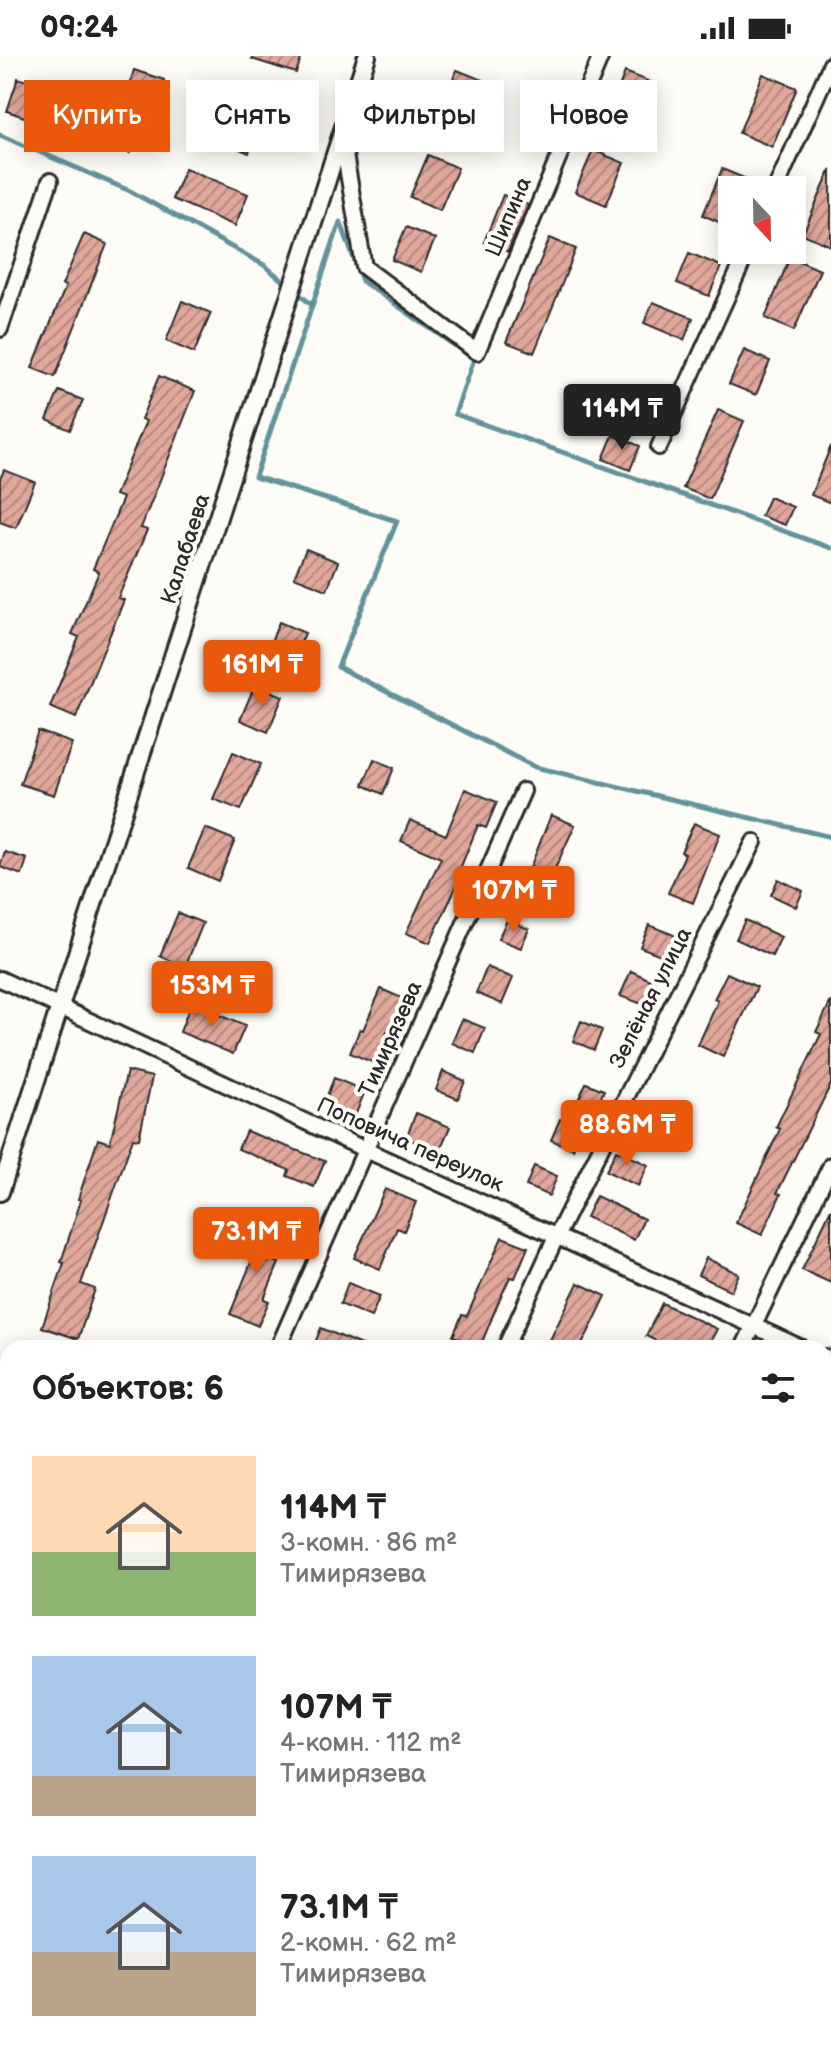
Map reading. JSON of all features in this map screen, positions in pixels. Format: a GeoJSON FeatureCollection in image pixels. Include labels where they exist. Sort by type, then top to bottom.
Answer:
{"type":"FeatureCollection","features":[{"type":"Feature","properties":{"kind":"street","name":"Калабаева"},"geometry":{"type":"LineString","coordinates":[[360,80],[367,56]]}},
{"type":"Feature","properties":{"kind":"street","name":"Шипина"},"geometry":{"type":"LineString","coordinates":[[345,152],[364,267],[477,352],[601,56]]}},
{"type":"Feature","properties":{"kind":"street"},"geometry":{"type":"LineString","coordinates":[[781,176],[831,64]]}},
{"type":"Feature","properties":{"kind":"street","name":"Калабаева"},"geometry":{"type":"LineString","coordinates":[[0,1192],[337,152]]}},
{"type":"Feature","properties":{"kind":"street"},"geometry":{"type":"LineString","coordinates":[[0,329],[50,181]]}},
{"type":"Feature","properties":{"kind":"street"},"geometry":{"type":"LineString","coordinates":[[659,447],[742,264]]}},
{"type":"Feature","properties":{"kind":"street","name":"Тимирязева"},"geometry":{"type":"LineString","coordinates":[[282,1340],[523,791]]}},
{"type":"Feature","properties":{"kind":"street","name":"Зелёная улица"},"geometry":{"type":"LineString","coordinates":[[509,1340],[557,1235],[754,842]]}},
{"type":"Feature","properties":{"kind":"street","name":"Поповича переулок"},"geometry":{"type":"LineString","coordinates":[[0,979],[783,1340]]}},
{"type":"Feature","properties":{"kind":"street"},"geometry":{"type":"LineString","coordinates":[[747,1340],[831,1165]]}},
{"type":"Feature","properties":{"kind":"building"},"geometry":{"type":"Polygon","coordinates":[[[253,56],[302,56],[296,73],[252,59],[253,56]]]}},
{"type":"Feature","properties":{"kind":"building"},"geometry":{"type":"Polygon","coordinates":[[[134,70],[164,80],[131,80],[134,70]]]}},
{"type":"Feature","properties":{"kind":"building"},"geometry":{"type":"Polygon","coordinates":[[[457,70],[482,80],[453,80],[457,70]]]}},
{"type":"Feature","properties":{"kind":"building"},"geometry":{"type":"Polygon","coordinates":[[[625,72],[645,80],[622,80],[625,72]]]}},
{"type":"Feature","properties":{"kind":"building"},"geometry":{"type":"Polygon","coordinates":[[[763,74],[797,88],[772,147],[739,133],[763,74]]]}},
{"type":"Feature","properties":{"kind":"building"},"geometry":{"type":"Polygon","coordinates":[[[18,78],[24,80],[24,117],[7,111],[18,78]]]}},
{"type":"Feature","properties":{"kind":"building"},"geometry":{"type":"Polygon","coordinates":[[[592,152],[624,163],[606,205],[575,192],[592,152]]]}},
{"type":"Feature","properties":{"kind":"building"},"geometry":{"type":"Polygon","coordinates":[[[428,155],[458,168],[440,210],[410,197],[428,155]]]}},
{"type":"Feature","properties":{"kind":"building"},"geometry":{"type":"Polygon","coordinates":[[[185,168],[248,194],[235,226],[172,199],[185,168]]]}},
{"type":"Feature","properties":{"kind":"building"},"geometry":{"type":"Polygon","coordinates":[[[722,169],[739,176],[719,176],[722,169]]]}},
{"type":"Feature","properties":{"kind":"building"},"geometry":{"type":"Polygon","coordinates":[[[831,169],[831,246],[806,235],[806,227],[831,169]]]}},
{"type":"Feature","properties":{"kind":"building"},"geometry":{"type":"Polygon","coordinates":[[[718,179],[718,222],[703,215],[718,179]]]}},
{"type":"Feature","properties":{"kind":"building"},"geometry":{"type":"Polygon","coordinates":[[[503,195],[528,205],[508,252],[484,242],[503,195]]]}},
{"type":"Feature","properties":{"kind":"building"},"geometry":{"type":"Polygon","coordinates":[[[406,227],[435,239],[421,272],[392,260],[406,227]]]}},
{"type":"Feature","properties":{"kind":"building"},"geometry":{"type":"Polygon","coordinates":[[[84,234],[107,244],[55,377],[32,368],[84,234]]]}},
{"type":"Feature","properties":{"kind":"building"},"geometry":{"type":"Polygon","coordinates":[[[550,238],[576,249],[534,353],[506,342],[550,238]]]}},
{"type":"Feature","properties":{"kind":"building"},"geometry":{"type":"Polygon","coordinates":[[[689,253],[721,266],[709,296],[677,283],[689,253]]]}},
{"type":"Feature","properties":{"kind":"building"},"geometry":{"type":"Polygon","coordinates":[[[787,264],[806,264],[820,270],[794,331],[765,318],[787,264]]]}},
{"type":"Feature","properties":{"kind":"building"},"geometry":{"type":"Polygon","coordinates":[[[182,301],[211,313],[194,353],[166,341],[182,301]]]}},
{"type":"Feature","properties":{"kind":"building"},"geometry":{"type":"Polygon","coordinates":[[[653,302],[693,318],[684,340],[644,323],[653,302]]]}},
{"type":"Feature","properties":{"kind":"building"},"geometry":{"type":"Polygon","coordinates":[[[744,350],[770,361],[756,395],[729,384],[744,350]]]}},
{"type":"Feature","properties":{"kind":"building"},"geometry":{"type":"Polygon","coordinates":[[[159,376],[195,391],[141,528],[147,530],[118,598],[124,600],[76,718],[50,707],[79,637],[72,634],[99,572],[93,569],[123,498],[115,495],[146,421],[141,419],[159,376]]]}},
{"type":"Feature","properties":{"kind":"building"},"geometry":{"type":"Polygon","coordinates":[[[632,386],[655,396],[647,416],[624,407],[632,386]]]}},
{"type":"Feature","properties":{"kind":"building"},"geometry":{"type":"Polygon","coordinates":[[[59,391],[83,400],[70,430],[47,420],[59,391]]]}},
{"type":"Feature","properties":{"kind":"building"},"geometry":{"type":"Polygon","coordinates":[[[718,410],[744,421],[710,499],[683,488],[718,410]]]}},
{"type":"Feature","properties":{"kind":"building"},"geometry":{"type":"Polygon","coordinates":[[[613,435],[640,446],[630,470],[603,459],[613,435]]]}},
{"type":"Feature","properties":{"kind":"building"},"geometry":{"type":"Polygon","coordinates":[[[831,446],[831,503],[811,495],[831,446]]]}},
{"type":"Feature","properties":{"kind":"building"},"geometry":{"type":"Polygon","coordinates":[[[4,470],[35,482],[16,528],[0,522],[0,479],[4,470]]]}},
{"type":"Feature","properties":{"kind":"building"},"geometry":{"type":"Polygon","coordinates":[[[769,497],[793,507],[785,525],[761,516],[769,497]]]}},
{"type":"Feature","properties":{"kind":"building"},"geometry":{"type":"Polygon","coordinates":[[[306,549],[338,562],[327,590],[294,577],[306,549]]]}},
{"type":"Feature","properties":{"kind":"building"},"geometry":{"type":"Polygon","coordinates":[[[279,622],[305,633],[292,665],[266,654],[279,622]]]}},
{"type":"Feature","properties":{"kind":"building"},"geometry":{"type":"Polygon","coordinates":[[[255,685],[283,696],[268,732],[240,720],[255,685]]]}},
{"type":"Feature","properties":{"kind":"building"},"geometry":{"type":"Polygon","coordinates":[[[38,731],[72,743],[54,795],[20,784],[38,731]]]}},
{"type":"Feature","properties":{"kind":"building"},"geometry":{"type":"Polygon","coordinates":[[[233,752],[261,764],[241,810],[213,799],[233,752]]]}},
{"type":"Feature","properties":{"kind":"building"},"geometry":{"type":"Polygon","coordinates":[[[374,759],[394,768],[383,794],[363,785],[374,759]]]}},
{"type":"Feature","properties":{"kind":"building"},"geometry":{"type":"Polygon","coordinates":[[[465,789],[497,802],[486,828],[478,825],[457,876],[461,877],[430,943],[406,933],[441,858],[401,841],[410,820],[446,835],[465,789]]]}},
{"type":"Feature","properties":{"kind":"building"},"geometry":{"type":"Polygon","coordinates":[[[551,815],[575,825],[542,897],[522,888],[551,815]]]}},
{"type":"Feature","properties":{"kind":"building"},"geometry":{"type":"Polygon","coordinates":[[[694,823],[720,834],[693,903],[668,893],[694,823]]]}},
{"type":"Feature","properties":{"kind":"building"},"geometry":{"type":"Polygon","coordinates":[[[205,828],[235,840],[218,881],[188,868],[205,828]]]}},
{"type":"Feature","properties":{"kind":"building"},"geometry":{"type":"Polygon","coordinates":[[[5,852],[27,859],[22,875],[0,867],[5,852]]]}},
{"type":"Feature","properties":{"kind":"building"},"geometry":{"type":"Polygon","coordinates":[[[778,879],[803,891],[796,907],[771,895],[778,879]]]}},
{"type":"Feature","properties":{"kind":"building"},"geometry":{"type":"Polygon","coordinates":[[[178,913],[203,923],[185,967],[160,956],[178,913]]]}},
{"type":"Feature","properties":{"kind":"building"},"geometry":{"type":"Polygon","coordinates":[[[507,920],[529,929],[521,948],[498,939],[507,920]]]}},
{"type":"Feature","properties":{"kind":"building"},"geometry":{"type":"Polygon","coordinates":[[[745,920],[781,937],[772,956],[736,939],[745,920]]]}},
{"type":"Feature","properties":{"kind":"building"},"geometry":{"type":"Polygon","coordinates":[[[649,925],[674,935],[666,957],[640,947],[649,925]]]}},
{"type":"Feature","properties":{"kind":"building"},"geometry":{"type":"Polygon","coordinates":[[[487,967],[513,978],[502,1004],[476,993],[487,967]]]}},
{"type":"Feature","properties":{"kind":"building"},"geometry":{"type":"Polygon","coordinates":[[[631,971],[655,982],[645,1005],[620,996],[631,971]]]}},
{"type":"Feature","properties":{"kind":"building"},"geometry":{"type":"Polygon","coordinates":[[[727,973],[757,987],[723,1057],[698,1045],[727,973]]]}},
{"type":"Feature","properties":{"kind":"building"},"geometry":{"type":"Polygon","coordinates":[[[381,989],[404,999],[374,1063],[350,1053],[381,989]]]}},
{"type":"Feature","properties":{"kind":"building"},"geometry":{"type":"Polygon","coordinates":[[[831,1001],[831,1084],[777,1193],[781,1194],[762,1235],[736,1223],[780,1129],[776,1127],[821,1034],[816,1032],[831,1001]]]}},
{"type":"Feature","properties":{"kind":"building"},"geometry":{"type":"Polygon","coordinates":[[[191,1003],[245,1026],[233,1054],[180,1032],[191,1003]]]}},
{"type":"Feature","properties":{"kind":"building"},"geometry":{"type":"Polygon","coordinates":[[[462,1019],[485,1028],[475,1053],[452,1043],[462,1019]]]}},
{"type":"Feature","properties":{"kind":"building"},"geometry":{"type":"Polygon","coordinates":[[[581,1021],[602,1030],[594,1050],[573,1041],[581,1021]]]}},
{"type":"Feature","properties":{"kind":"building"},"geometry":{"type":"Polygon","coordinates":[[[127,1071],[152,1077],[139,1139],[133,1138],[81,1284],[95,1289],[78,1339],[42,1327],[64,1263],[61,1262],[81,1200],[78,1199],[98,1139],[110,1143],[127,1071]]]}},
{"type":"Feature","properties":{"kind":"building"},"geometry":{"type":"Polygon","coordinates":[[[443,1071],[465,1081],[458,1099],[436,1090],[443,1071]]]}},
{"type":"Feature","properties":{"kind":"building"},"geometry":{"type":"Polygon","coordinates":[[[334,1078],[365,1091],[355,1116],[324,1103],[334,1078]]]}},
{"type":"Feature","properties":{"kind":"building"},"geometry":{"type":"Polygon","coordinates":[[[586,1083],[604,1090],[597,1106],[579,1098],[586,1083]]]}},
{"type":"Feature","properties":{"kind":"building"},"geometry":{"type":"Polygon","coordinates":[[[643,1103],[676,1119],[666,1140],[632,1124],[643,1103]]]}},
{"type":"Feature","properties":{"kind":"building"},"geometry":{"type":"Polygon","coordinates":[[[416,1113],[450,1127],[439,1152],[406,1138],[416,1113]]]}},
{"type":"Feature","properties":{"kind":"building"},"geometry":{"type":"Polygon","coordinates":[[[560,1119],[582,1128],[573,1149],[551,1140],[560,1119]]]}},
{"type":"Feature","properties":{"kind":"building"},"geometry":{"type":"Polygon","coordinates":[[[246,1131],[325,1161],[314,1187],[287,1176],[289,1170],[238,1149],[246,1131]]]}},
{"type":"Feature","properties":{"kind":"building"},"geometry":{"type":"Polygon","coordinates":[[[616,1150],[648,1165],[638,1186],[606,1171],[616,1150]]]}},
{"type":"Feature","properties":{"kind":"building"},"geometry":{"type":"Polygon","coordinates":[[[534,1166],[557,1176],[549,1196],[526,1186],[534,1166]]]}},
{"type":"Feature","properties":{"kind":"building"},"geometry":{"type":"Polygon","coordinates":[[[385,1189],[416,1202],[404,1231],[397,1228],[380,1269],[354,1258],[385,1189]]]}},
{"type":"Feature","properties":{"kind":"building"},"geometry":{"type":"Polygon","coordinates":[[[596,1196],[644,1219],[634,1240],[586,1217],[596,1196]]]}},
{"type":"Feature","properties":{"kind":"building"},"geometry":{"type":"Polygon","coordinates":[[[831,1209],[831,1283],[802,1270],[831,1209]]]}},
{"type":"Feature","properties":{"kind":"building"},"geometry":{"type":"Polygon","coordinates":[[[247,1218],[278,1231],[267,1258],[279,1263],[264,1299],[269,1301],[258,1326],[230,1314],[260,1241],[241,1233],[247,1218]]]}},
{"type":"Feature","properties":{"kind":"building"},"geometry":{"type":"Polygon","coordinates":[[[502,1237],[528,1247],[515,1278],[510,1277],[483,1340],[463,1340],[453,1336],[462,1315],[467,1316],[502,1237]]]}},
{"type":"Feature","properties":{"kind":"building"},"geometry":{"type":"Polygon","coordinates":[[[706,1258],[739,1274],[731,1291],[698,1275],[706,1258]]]}},
{"type":"Feature","properties":{"kind":"building"},"geometry":{"type":"Polygon","coordinates":[[[348,1283],[380,1296],[371,1317],[340,1304],[348,1283]]]}},
{"type":"Feature","properties":{"kind":"building"},"geometry":{"type":"Polygon","coordinates":[[[578,1283],[606,1296],[584,1340],[550,1340],[578,1283]]]}},
{"type":"Feature","properties":{"kind":"building"},"geometry":{"type":"Polygon","coordinates":[[[662,1303],[717,1329],[711,1340],[654,1340],[646,1336],[662,1303]]]}},
{"type":"Feature","properties":{"kind":"building"},"geometry":{"type":"Polygon","coordinates":[[[321,1328],[349,1340],[316,1340],[321,1328]]]}},
{"type":"Feature","properties":{"kind":"waterway"},"geometry":{"type":"LineString","coordinates":[[0,135],[130,191],[264,265],[312,305]]}},
{"type":"Feature","properties":{"kind":"waterway"},"geometry":{"type":"LineString","coordinates":[[340,222],[255,477],[397,521],[338,667],[535,767],[831,837]]}},
{"type":"Feature","properties":{"kind":"waterway"},"geometry":{"type":"LineString","coordinates":[[341,223],[362,281],[474,359],[455,414],[831,548]]}}]}
